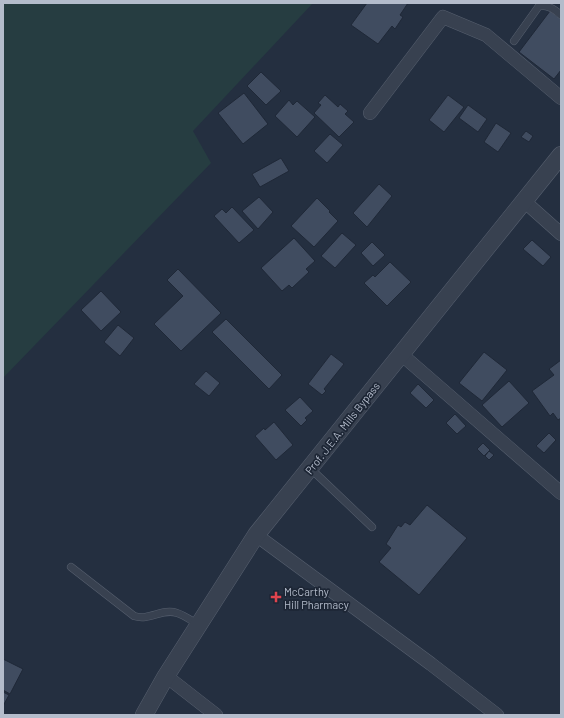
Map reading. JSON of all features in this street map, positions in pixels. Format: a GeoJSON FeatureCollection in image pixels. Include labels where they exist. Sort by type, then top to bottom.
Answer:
{"type":"FeatureCollection","features":[{"type":"Feature","properties":{"kind":"street"},"geometry":{"type":"LineString","coordinates":[[370,114],[443,17],[486,35],[561,98]]}},
{"type":"Feature","properties":{"kind":"street","name":"Prof. J.E.A. Mills Bypass"},"geometry":{"type":"LineString","coordinates":[[144,715],[166,676],[256,535],[311,469],[401,354],[561,155]]}},
{"type":"Feature","properties":{"kind":"street"},"geometry":{"type":"LineString","coordinates":[[524,201],[561,234]]}},
{"type":"Feature","properties":{"kind":"street"},"geometry":{"type":"LineString","coordinates":[[401,354],[561,493]]}},
{"type":"Feature","properties":{"kind":"street"},"geometry":{"type":"LineString","coordinates":[[256,535],[431,664],[497,715]]}},
{"type":"Feature","properties":{"kind":"street"},"geometry":{"type":"LineString","coordinates":[[166,676],[216,715]]}},
{"type":"Feature","properties":{"kind":"lane"},"geometry":{"type":"LineString","coordinates":[[514,41],[539,6],[554,9],[561,15]]}},
{"type":"Feature","properties":{"kind":"lane"},"geometry":{"type":"LineString","coordinates":[[311,469],[372,527]]}},
{"type":"Feature","properties":{"kind":"lane"},"geometry":{"type":"LineString","coordinates":[[72,567],[134,616],[146,618],[157,614],[176,612],[199,625]]}},
{"type":"Feature","properties":{"kind":"green space"},"geometry":{"type":"Polygon","coordinates":[[[3,3],[313,3],[193,131],[211,163],[3,378],[3,3]]]}},
{"type":"Feature","properties":{"kind":"building"},"geometry":{"type":"Polygon","coordinates":[[[367,3],[408,3],[400,15],[403,17],[395,29],[392,26],[378,44],[351,25],[367,3]]]}},
{"type":"Feature","properties":{"kind":"building"},"geometry":{"type":"Polygon","coordinates":[[[550,11],[561,19],[561,70],[554,79],[519,52],[550,11]]]}},
{"type":"Feature","properties":{"kind":"building"},"geometry":{"type":"Polygon","coordinates":[[[261,72],[281,91],[266,105],[247,86],[261,72]]]}},
{"type":"Feature","properties":{"kind":"building"},"geometry":{"type":"Polygon","coordinates":[[[244,93],[268,124],[243,144],[218,113],[244,93]]]}},
{"type":"Feature","properties":{"kind":"building"},"geometry":{"type":"Polygon","coordinates":[[[325,95],[338,107],[340,104],[348,111],[345,114],[354,122],[339,137],[314,113],[321,105],[318,103],[325,95]]]}},
{"type":"Feature","properties":{"kind":"building"},"geometry":{"type":"Polygon","coordinates":[[[448,95],[464,107],[444,132],[429,120],[448,95]]]}},
{"type":"Feature","properties":{"kind":"building"},"geometry":{"type":"Polygon","coordinates":[[[289,100],[293,105],[297,101],[315,117],[297,137],[275,116],[289,100]]]}},
{"type":"Feature","properties":{"kind":"building"},"geometry":{"type":"Polygon","coordinates":[[[468,105],[487,119],[478,132],[459,118],[468,105]]]}},
{"type":"Feature","properties":{"kind":"building"},"geometry":{"type":"Polygon","coordinates":[[[496,123],[511,133],[498,152],[484,142],[496,123]]]}},
{"type":"Feature","properties":{"kind":"building"},"geometry":{"type":"Polygon","coordinates":[[[526,131],[533,136],[529,142],[521,137],[526,131]]]}},
{"type":"Feature","properties":{"kind":"building"},"geometry":{"type":"Polygon","coordinates":[[[330,134],[343,145],[327,163],[314,151],[330,134]]]}},
{"type":"Feature","properties":{"kind":"building"},"geometry":{"type":"Polygon","coordinates":[[[281,158],[289,171],[260,187],[252,174],[281,158]]]}},
{"type":"Feature","properties":{"kind":"building"},"geometry":{"type":"Polygon","coordinates":[[[379,184],[392,196],[367,227],[353,213],[379,184]]]}},
{"type":"Feature","properties":{"kind":"building"},"geometry":{"type":"Polygon","coordinates":[[[259,197],[273,212],[258,229],[242,211],[259,197]]]}},
{"type":"Feature","properties":{"kind":"building"},"geometry":{"type":"Polygon","coordinates":[[[317,198],[338,221],[314,247],[291,226],[317,198]]]}},
{"type":"Feature","properties":{"kind":"building"},"geometry":{"type":"Polygon","coordinates":[[[232,207],[254,230],[239,243],[214,216],[222,209],[226,213],[232,207]]]}},
{"type":"Feature","properties":{"kind":"building"},"geometry":{"type":"Polygon","coordinates":[[[342,233],[356,245],[335,268],[321,256],[342,233]]]}},
{"type":"Feature","properties":{"kind":"building"},"geometry":{"type":"Polygon","coordinates":[[[294,238],[315,261],[306,269],[309,272],[292,288],[289,285],[282,291],[261,268],[294,238]]]}},
{"type":"Feature","properties":{"kind":"building"},"geometry":{"type":"Polygon","coordinates":[[[532,240],[551,257],[543,266],[523,249],[532,240]]]}},
{"type":"Feature","properties":{"kind":"building"},"geometry":{"type":"Polygon","coordinates":[[[372,242],[385,255],[373,266],[361,253],[372,242]]]}},
{"type":"Feature","properties":{"kind":"building"},"geometry":{"type":"Polygon","coordinates":[[[390,262],[411,282],[387,306],[364,283],[373,275],[375,277],[390,262]]]}},
{"type":"Feature","properties":{"kind":"building"},"geometry":{"type":"Polygon","coordinates":[[[178,269],[221,313],[181,351],[154,324],[183,296],[167,280],[178,269]]]}},
{"type":"Feature","properties":{"kind":"building"},"geometry":{"type":"Polygon","coordinates":[[[101,291],[121,312],[101,331],[81,310],[101,291]]]}},
{"type":"Feature","properties":{"kind":"building"},"geometry":{"type":"Polygon","coordinates":[[[226,319],[282,375],[269,389],[212,332],[226,319]]]}},
{"type":"Feature","properties":{"kind":"building"},"geometry":{"type":"Polygon","coordinates":[[[118,325],[134,338],[120,356],[104,342],[118,325]]]}},
{"type":"Feature","properties":{"kind":"building"},"geometry":{"type":"Polygon","coordinates":[[[484,352],[507,370],[482,401],[459,383],[484,352]]]}},
{"type":"Feature","properties":{"kind":"building"},"geometry":{"type":"Polygon","coordinates":[[[331,354],[344,364],[324,389],[326,391],[322,395],[308,384],[331,354]]]}},
{"type":"Feature","properties":{"kind":"building"},"geometry":{"type":"Polygon","coordinates":[[[561,360],[561,418],[558,420],[553,413],[550,416],[532,391],[554,375],[549,369],[561,360]]]}},
{"type":"Feature","properties":{"kind":"building"},"geometry":{"type":"Polygon","coordinates":[[[206,371],[220,383],[209,396],[194,384],[206,371]]]}},
{"type":"Feature","properties":{"kind":"building"},"geometry":{"type":"Polygon","coordinates":[[[509,381],[529,403],[502,427],[482,405],[509,381]]]}},
{"type":"Feature","properties":{"kind":"building"},"geometry":{"type":"Polygon","coordinates":[[[418,384],[434,400],[426,408],[410,393],[418,384]]]}},
{"type":"Feature","properties":{"kind":"building"},"geometry":{"type":"Polygon","coordinates":[[[300,397],[313,411],[305,418],[307,420],[301,426],[285,410],[300,397]]]}},
{"type":"Feature","properties":{"kind":"building"},"geometry":{"type":"Polygon","coordinates":[[[455,414],[466,426],[457,434],[446,423],[455,414]]]}},
{"type":"Feature","properties":{"kind":"building"},"geometry":{"type":"Polygon","coordinates":[[[274,422],[293,445],[276,460],[255,436],[274,422]]]}},
{"type":"Feature","properties":{"kind":"building"},"geometry":{"type":"Polygon","coordinates":[[[549,433],[556,440],[544,453],[536,446],[549,433]]]}},
{"type":"Feature","properties":{"kind":"building"},"geometry":{"type":"Polygon","coordinates":[[[483,443],[490,450],[484,456],[477,449],[483,443]]]}},
{"type":"Feature","properties":{"kind":"building"},"geometry":{"type":"Polygon","coordinates":[[[489,451],[494,455],[489,460],[485,456],[489,451]]]}},
{"type":"Feature","properties":{"kind":"building"},"geometry":{"type":"Polygon","coordinates":[[[427,505],[467,538],[419,595],[379,562],[391,548],[386,544],[398,525],[401,527],[405,522],[410,525],[427,505]]]}},
{"type":"Feature","properties":{"kind":"building"},"geometry":{"type":"Polygon","coordinates":[[[3,659],[23,669],[10,694],[3,690],[3,659]]]}},
{"type":"Feature","properties":{"kind":"building"},"geometry":{"type":"Polygon","coordinates":[[[3,692],[9,695],[3,706],[3,692]]]}},
{"type":"Feature","properties":{"kind":"place","name":"McCarthy Hill Pharmacy"},"geometry":{"type":"Point","coordinates":[276,597]}}]}
